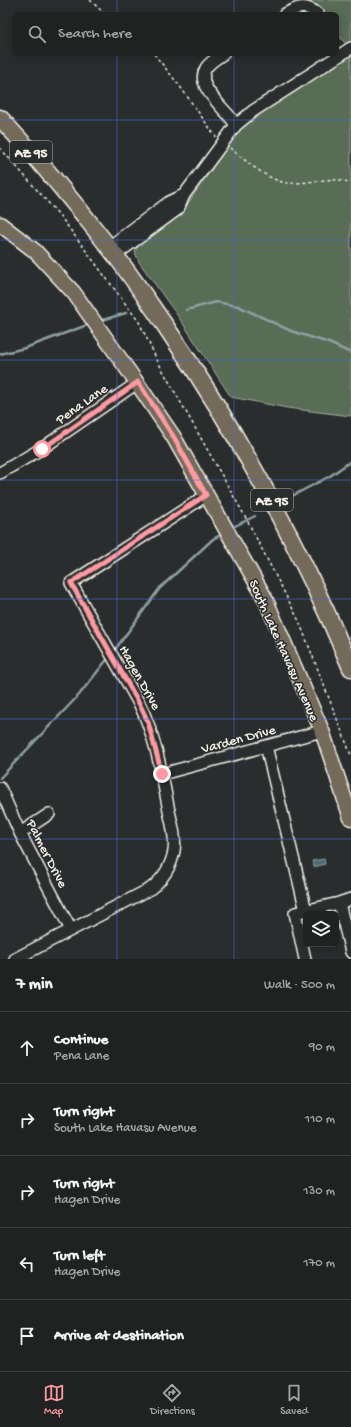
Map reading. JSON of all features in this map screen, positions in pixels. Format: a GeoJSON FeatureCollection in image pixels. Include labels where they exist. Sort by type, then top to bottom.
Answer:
{"type":"FeatureCollection","features":[{"type":"Feature","properties":{"kind":"highway","name":"AZ 95"},"geometry":{"type":"LineString","coordinates":[[0,118],[61,188],[112,251],[177,342],[207,388],[249,459],[301,556],[351,668]]}},
{"type":"Feature","properties":{"kind":"main road","name":"South Lake Havasu Avenue"},"geometry":{"type":"LineString","coordinates":[[0,224],[35,251],[74,293],[138,382],[173,436],[265,598],[322,731],[351,818]]}},
{"type":"Feature","properties":{"kind":"street"},"geometry":{"type":"LineString","coordinates":[[289,12],[298,7],[311,9],[315,12]]}},
{"type":"Feature","properties":{"kind":"street"},"geometry":{"type":"LineString","coordinates":[[220,56],[210,63],[206,68],[203,74],[204,82],[210,95],[236,124]]}},
{"type":"Feature","properties":{"kind":"street"},"geometry":{"type":"LineString","coordinates":[[112,251],[169,202],[184,194],[236,124],[333,56]]}},
{"type":"Feature","properties":{"kind":"street","name":"Pena Lane"},"geometry":{"type":"LineString","coordinates":[[0,473],[42,449],[138,382]]}},
{"type":"Feature","properties":{"kind":"street","name":"Hagen Drive"},"geometry":{"type":"LineString","coordinates":[[15,959],[150,889],[160,881],[170,865],[174,852],[174,844],[162,774],[148,722],[140,705],[71,583],[206,495]]}},
{"type":"Feature","properties":{"kind":"street","name":"Varden Drive"},"geometry":{"type":"LineString","coordinates":[[162,774],[322,731]]}},
{"type":"Feature","properties":{"kind":"street"},"geometry":{"type":"LineString","coordinates":[[266,746],[306,911],[351,899]]}},
{"type":"Feature","properties":{"kind":"street","name":"Palmer Drive"},"geometry":{"type":"LineString","coordinates":[[0,788],[20,834],[71,930]]}},
{"type":"Feature","properties":{"kind":"street"},"geometry":{"type":"LineString","coordinates":[[20,834],[49,814]]}},
{"type":"Feature","properties":{"kind":"street"},"geometry":{"type":"LineString","coordinates":[[339,902],[351,952]]}},
{"type":"Feature","properties":{"kind":"street"},"geometry":{"type":"LineString","coordinates":[[303,912],[295,914],[305,959]]}},
{"type":"Feature","properties":{"kind":"path"},"geometry":{"type":"LineString","coordinates":[[90,0],[103,12]]}},
{"type":"Feature","properties":{"kind":"path"},"geometry":{"type":"LineString","coordinates":[[156,56],[222,142],[253,166],[274,179],[289,183],[324,180],[345,181],[351,183]]}},
{"type":"Feature","properties":{"kind":"path"},"geometry":{"type":"LineString","coordinates":[[0,148],[60,216],[139,322],[158,362],[247,520],[299,621],[351,755]]}},
{"type":"Feature","properties":{"kind":"green space"},"geometry":{"type":"Polygon","coordinates":[[[299,0],[351,0],[351,41],[346,44],[339,36],[339,12],[326,12],[317,6],[299,0]]]}},
{"type":"Feature","properties":{"kind":"green space"},"geometry":{"type":"Polygon","coordinates":[[[351,55],[351,416],[287,408],[231,397],[180,319],[139,262],[135,252],[142,239],[183,210],[242,126],[257,113],[351,55]]]}},
{"type":"Feature","properties":{"kind":"water"},"geometry":{"type":"Polygon","coordinates":[[[324,859],[325,864],[314,867],[312,861],[324,859]]]}},
{"type":"Feature","properties":{"kind":"waterway"},"geometry":{"type":"LineString","coordinates":[[186,310],[216,302],[238,306],[291,331],[329,343],[351,353]]}},
{"type":"Feature","properties":{"kind":"waterway"},"geometry":{"type":"LineString","coordinates":[[99,321],[126,313]]}},
{"type":"Feature","properties":{"kind":"waterway"},"geometry":{"type":"LineString","coordinates":[[0,354],[25,348],[90,324]]}},
{"type":"Feature","properties":{"kind":"waterway"},"geometry":{"type":"LineString","coordinates":[[294,495],[330,476],[351,461]]}},
{"type":"Feature","properties":{"kind":"waterway"},"geometry":{"type":"LineString","coordinates":[[231,528],[255,516]]}},
{"type":"Feature","properties":{"kind":"waterway"},"geometry":{"type":"LineString","coordinates":[[114,651],[160,588],[213,539],[224,533]]}},
{"type":"Feature","properties":{"kind":"waterway"},"geometry":{"type":"LineString","coordinates":[[0,778],[79,695],[109,657]]}},
{"type":"Feature","properties":{"kind":"route"},"geometry":{"type":"LineString","coordinates":[[42,449],[138,382],[173,436],[206,495],[71,583],[140,705],[148,722],[162,774]]}}]}
